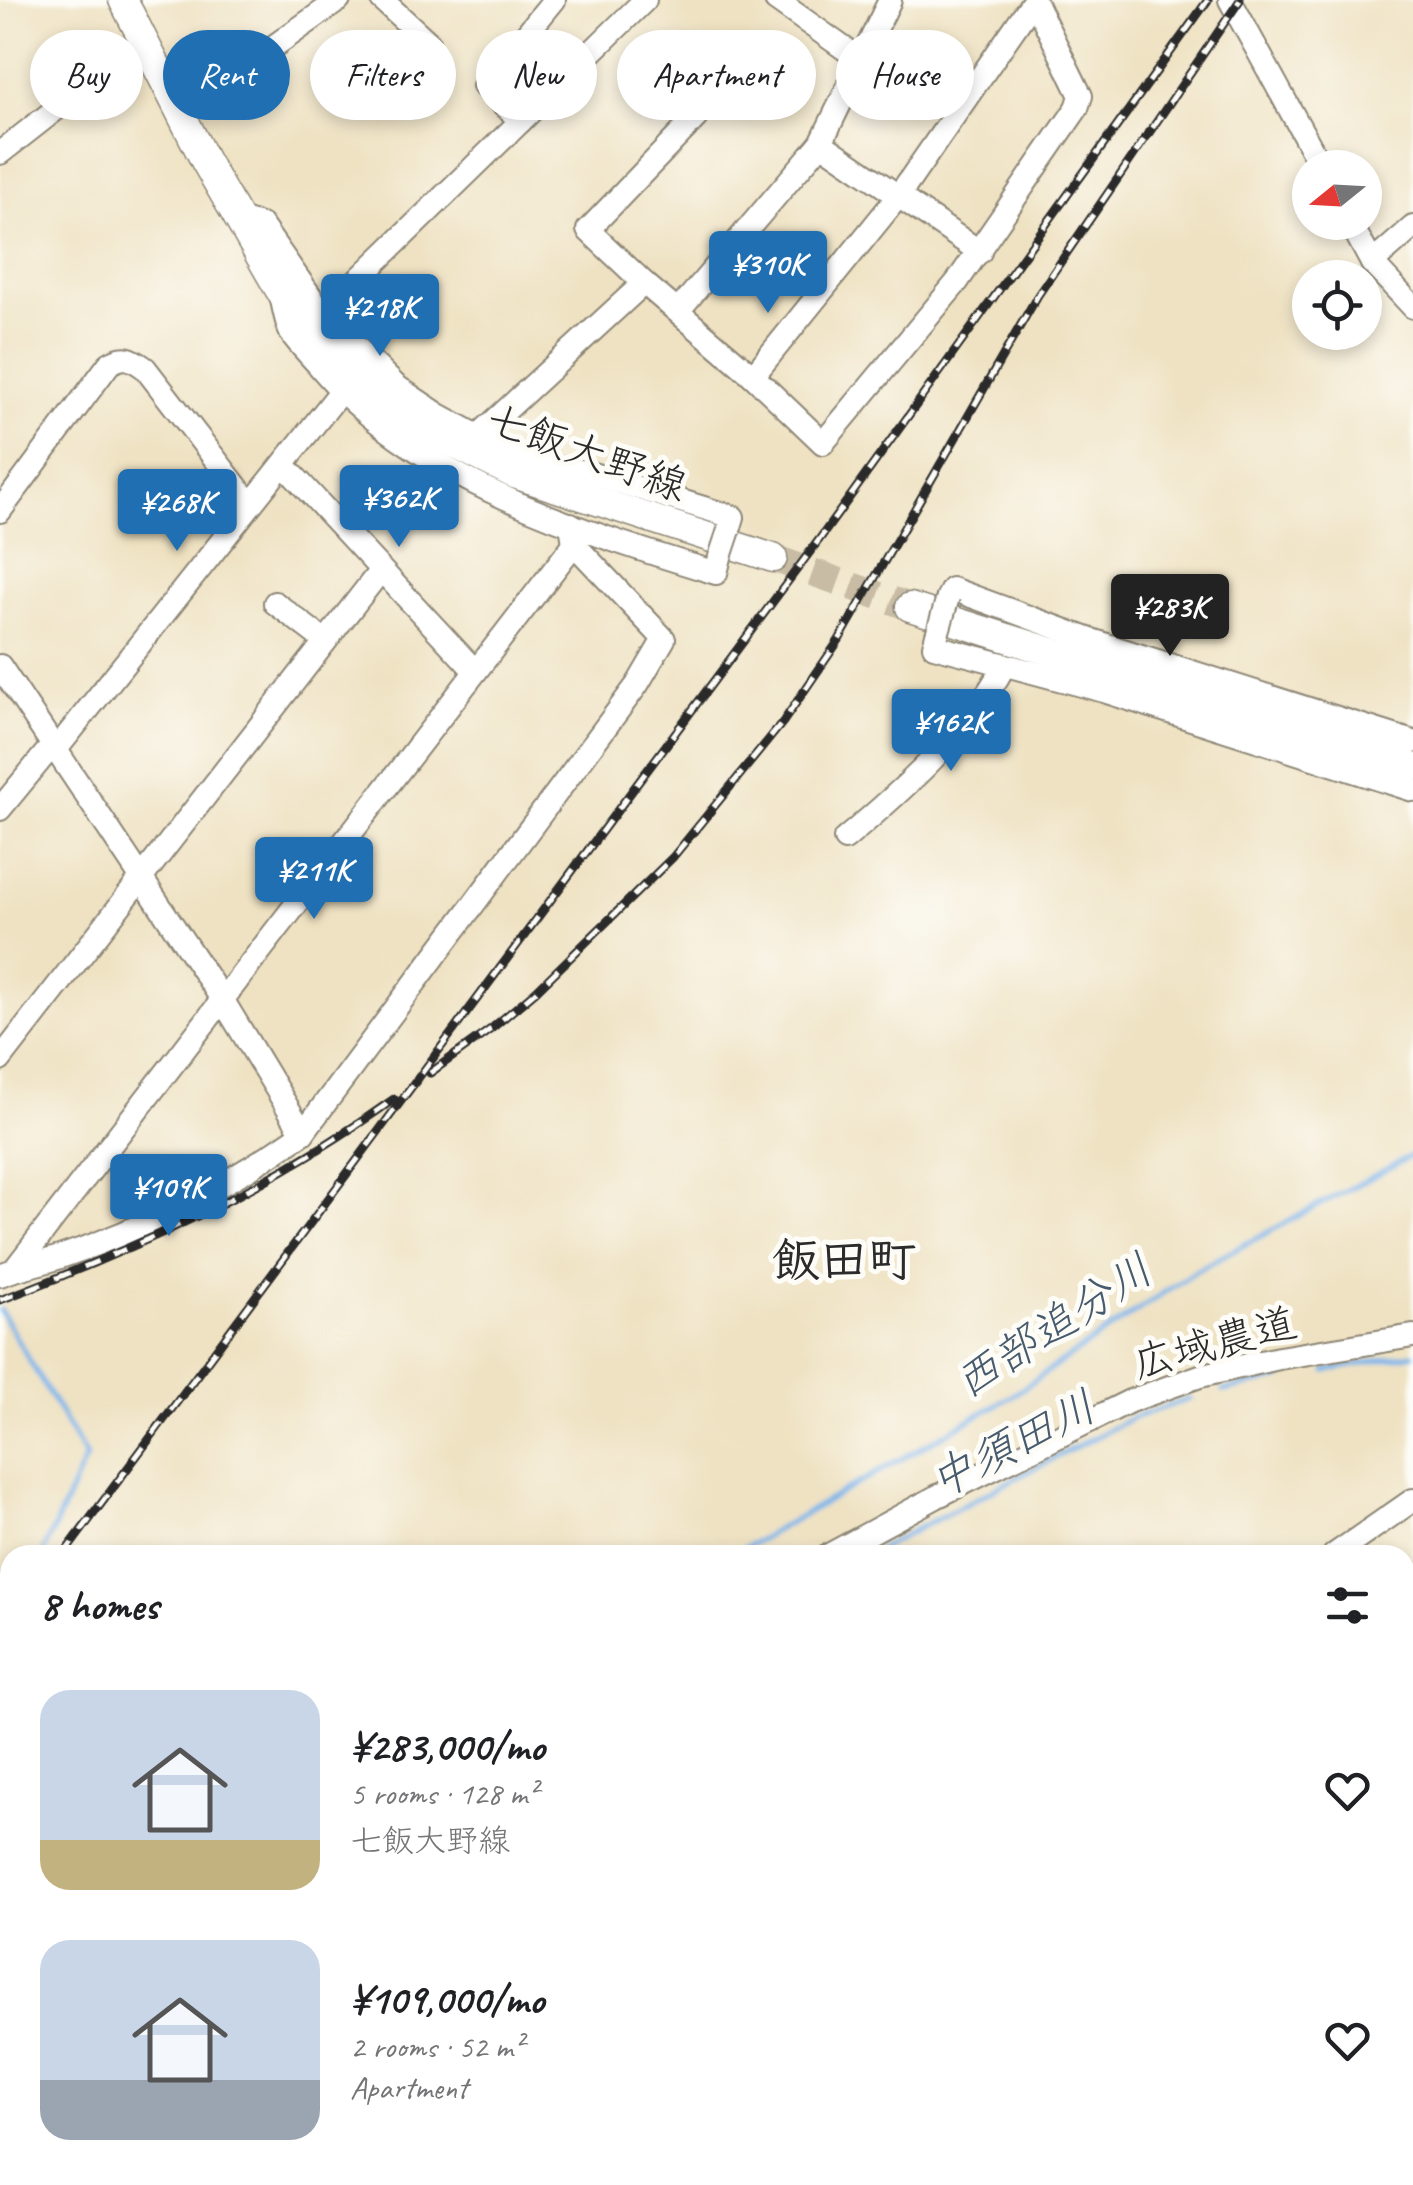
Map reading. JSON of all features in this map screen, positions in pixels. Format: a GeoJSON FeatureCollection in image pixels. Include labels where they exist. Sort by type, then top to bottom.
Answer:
{"type":"FeatureCollection","features":[{"type":"Feature","properties":{"kind":"main road","name":"七飯大野線"},"geometry":{"type":"LineString","coordinates":[[123,0],[163,78]]}},
{"type":"Feature","properties":{"kind":"main road","name":"七飯大野線"},"geometry":{"type":"LineString","coordinates":[[184,120],[280,289],[316,337],[356,377],[432,433],[514,474],[774,558]]}},
{"type":"Feature","properties":{"kind":"main road"},"geometry":{"type":"LineString","coordinates":[[910,606],[1413,766]]}},
{"type":"Feature","properties":{"kind":"street"},"geometry":{"type":"LineString","coordinates":[[297,0],[313,18]]}},
{"type":"Feature","properties":{"kind":"street"},"geometry":{"type":"LineString","coordinates":[[290,34],[339,0]]}},
{"type":"Feature","properties":{"kind":"street"},"geometry":{"type":"LineString","coordinates":[[382,0],[415,30]]}},
{"type":"Feature","properties":{"kind":"street"},"geometry":{"type":"LineString","coordinates":[[521,121],[484,86],[554,0]]}},
{"type":"Feature","properties":{"kind":"street"},"geometry":{"type":"LineString","coordinates":[[323,314],[646,0]]}},
{"type":"Feature","properties":{"kind":"street"},"geometry":{"type":"LineString","coordinates":[[776,0],[836,43]]}},
{"type":"Feature","properties":{"kind":"street"},"geometry":{"type":"LineString","coordinates":[[874,30],[890,0]]}},
{"type":"Feature","properties":{"kind":"street"},"geometry":{"type":"LineString","coordinates":[[693,120],[588,230],[823,443],[980,252],[1077,108],[1081,96],[1034,0],[900,194],[753,376]]}},
{"type":"Feature","properties":{"kind":"street"},"geometry":{"type":"LineString","coordinates":[[1230,0],[1312,150]]}},
{"type":"Feature","properties":{"kind":"street"},"geometry":{"type":"LineString","coordinates":[[0,154],[144,40]]}},
{"type":"Feature","properties":{"kind":"street"},"geometry":{"type":"LineString","coordinates":[[678,310],[821,142],[836,109]]}},
{"type":"Feature","properties":{"kind":"street"},"geometry":{"type":"LineString","coordinates":[[821,142],[980,252]]}},
{"type":"Feature","properties":{"kind":"street"},"geometry":{"type":"LineString","coordinates":[[237,219],[261,226],[323,314],[396,386],[439,415],[508,452],[544,466],[586,472],[733,517],[716,573],[620,543],[573,534],[441,466],[341,392],[290,331],[280,289]]}},
{"type":"Feature","properties":{"kind":"street"},"geometry":{"type":"LineString","coordinates":[[1375,260],[1413,227]]}},
{"type":"Feature","properties":{"kind":"street"},"geometry":{"type":"LineString","coordinates":[[1382,274],[1413,307]]}},
{"type":"Feature","properties":{"kind":"street"},"geometry":{"type":"LineString","coordinates":[[478,436],[644,283]]}},
{"type":"Feature","properties":{"kind":"street"},"geometry":{"type":"LineString","coordinates":[[0,511],[109,364],[120,357],[132,358],[146,368],[250,504]]}},
{"type":"Feature","properties":{"kind":"street"},"geometry":{"type":"LineString","coordinates":[[0,809],[341,392]]}},
{"type":"Feature","properties":{"kind":"street"},"geometry":{"type":"LineString","coordinates":[[284,465],[475,671]]}},
{"type":"Feature","properties":{"kind":"street"},"geometry":{"type":"LineString","coordinates":[[7,1272],[475,671],[573,534]]}},
{"type":"Feature","properties":{"kind":"street"},"geometry":{"type":"LineString","coordinates":[[7,1272],[60,1258],[126,1231],[266,1159],[303,1133],[638,685],[664,639],[573,534]]}},
{"type":"Feature","properties":{"kind":"street"},"geometry":{"type":"LineString","coordinates":[[0,1060],[381,570]]}},
{"type":"Feature","properties":{"kind":"street"},"geometry":{"type":"LineString","coordinates":[[1413,742],[1091,640],[952,589],[934,646],[1104,691],[1413,790]]}},
{"type":"Feature","properties":{"kind":"street"},"geometry":{"type":"LineString","coordinates":[[275,602],[325,641]]}},
{"type":"Feature","properties":{"kind":"street"},"geometry":{"type":"LineString","coordinates":[[0,666],[222,999],[303,1133]]}},
{"type":"Feature","properties":{"kind":"street"},"geometry":{"type":"LineString","coordinates":[[845,838],[888,802],[968,718],[988,695],[1004,666]]}},
{"type":"Feature","properties":{"kind":"street","name":"広域農道"},"geometry":{"type":"LineString","coordinates":[[847,1545],[936,1496],[1130,1401],[1231,1369],[1413,1336]]}},
{"type":"Feature","properties":{"kind":"street"},"geometry":{"type":"LineString","coordinates":[[1348,1545],[1413,1500]]}},
{"type":"Feature","properties":{"kind":"waterway","name":"西部追分川"},"geometry":{"type":"LineString","coordinates":[[750,1545],[1010,1397],[1197,1270],[1413,1155]]}},
{"type":"Feature","properties":{"kind":"waterway","name":"中須田川"},"geometry":{"type":"LineString","coordinates":[[0,1310],[86,1457],[46,1545]]}},
{"type":"Feature","properties":{"kind":"waterway","name":"中須田川"},"geometry":{"type":"LineString","coordinates":[[1326,1371],[1413,1354]]}},
{"type":"Feature","properties":{"kind":"waterway","name":"中須田川"},"geometry":{"type":"LineString","coordinates":[[1223,1391],[1281,1378]]}},
{"type":"Feature","properties":{"kind":"waterway","name":"中須田川"},"geometry":{"type":"LineString","coordinates":[[886,1545],[1130,1419],[1190,1399]]}},
{"type":"Feature","properties":{"kind":"tunnel"},"geometry":{"type":"LineString","coordinates":[[773,558],[910,607]]}},
{"type":"Feature","properties":{"kind":"railway"},"geometry":{"type":"LineString","coordinates":[[70,1545],[821,537],[1208,0]]}},
{"type":"Feature","properties":{"kind":"railway"},"geometry":{"type":"LineString","coordinates":[[430,1073],[536,991],[673,857],[783,722],[839,640],[1038,295],[1240,0]]}},
{"type":"Feature","properties":{"kind":"railway"},"geometry":{"type":"LineString","coordinates":[[0,1300],[204,1213],[301,1160],[394,1099]]}},
{"type":"Feature","properties":{"kind":"district","name":"飯田町"},"geometry":{"type":"Point","coordinates":[844,1259]}}]}
